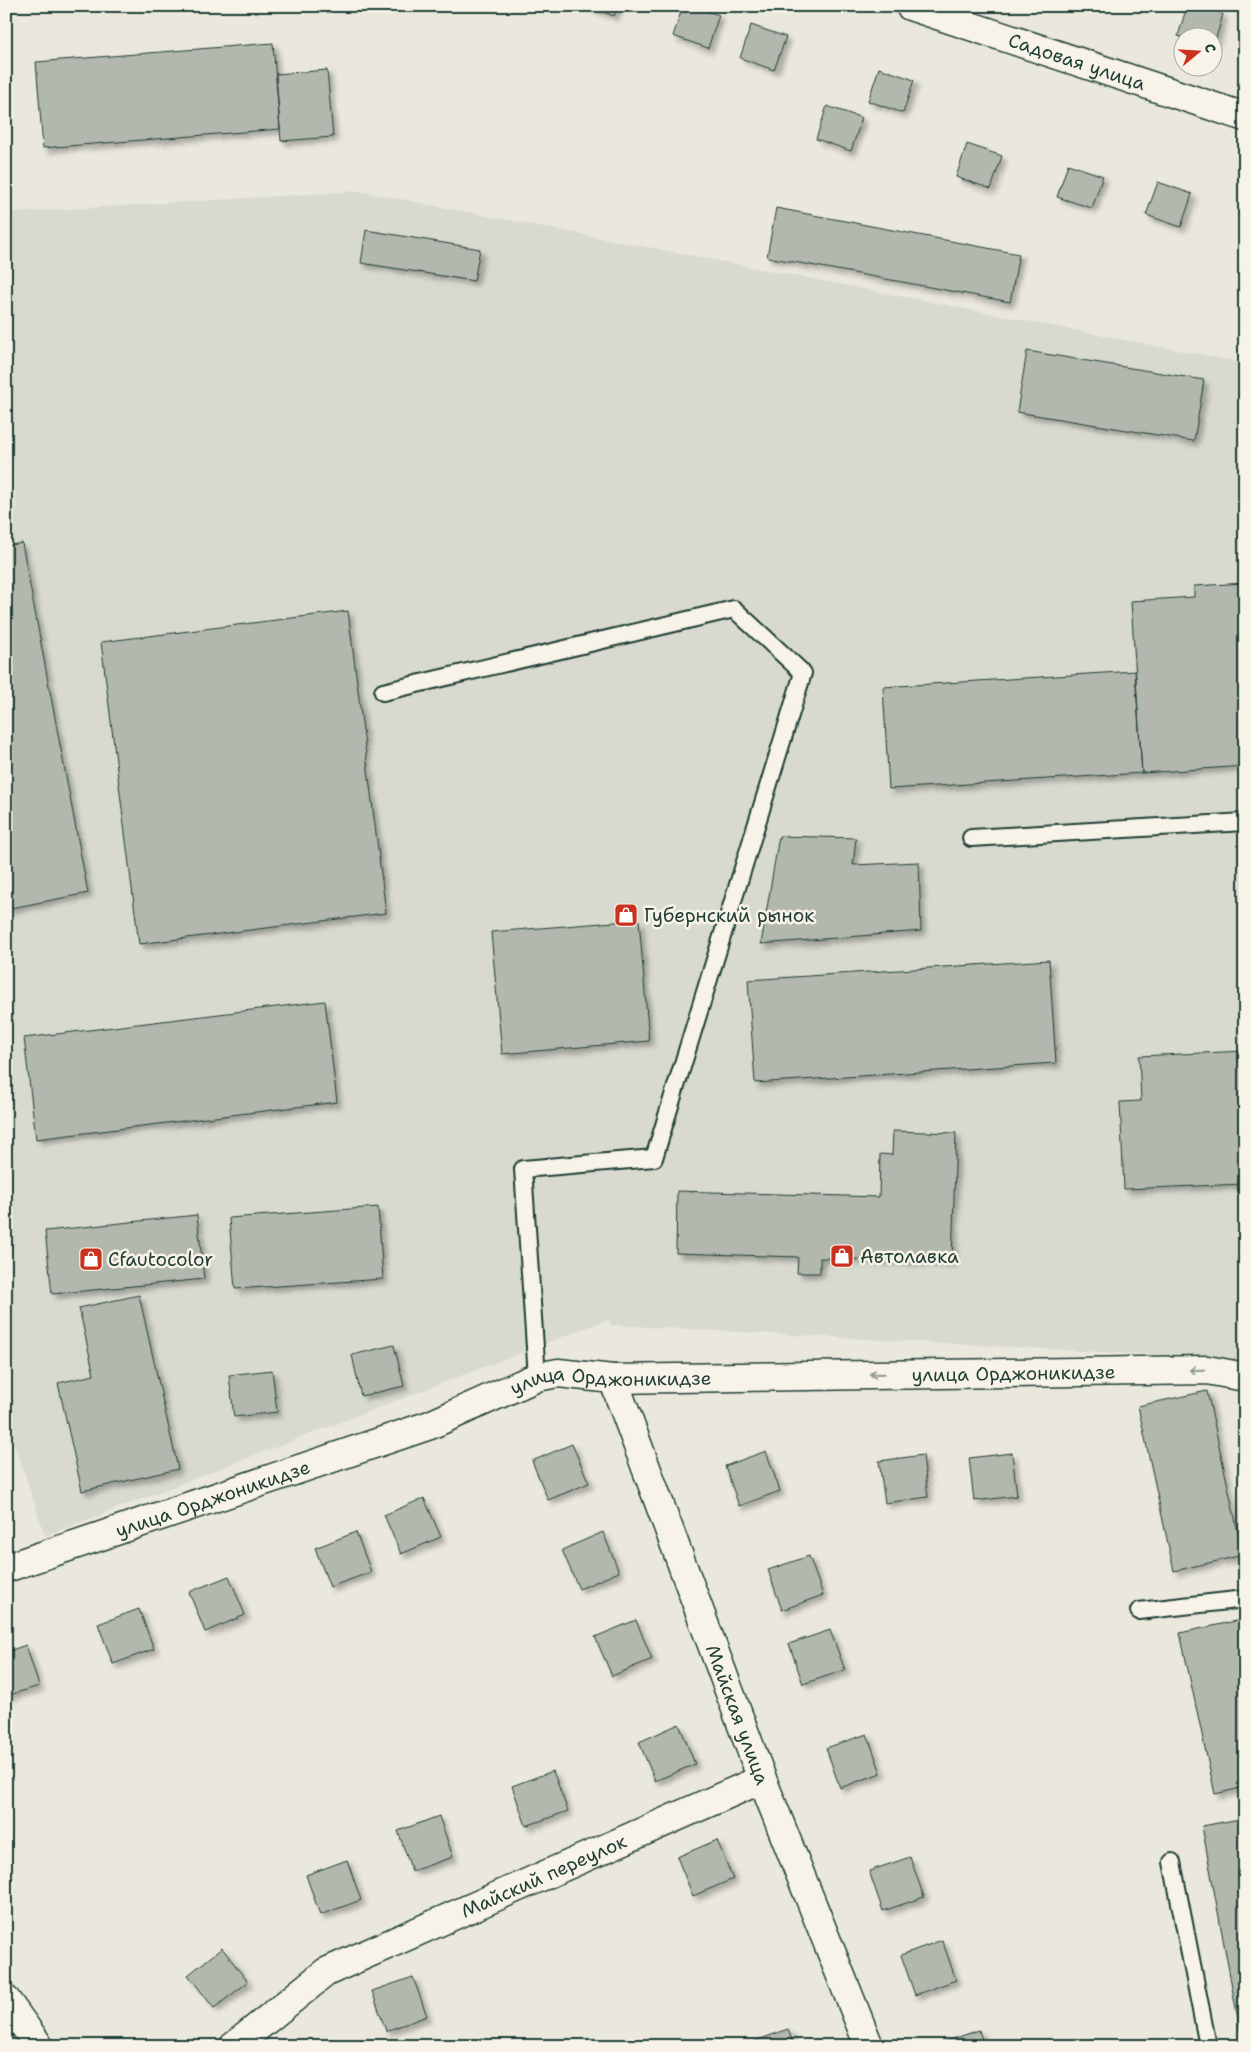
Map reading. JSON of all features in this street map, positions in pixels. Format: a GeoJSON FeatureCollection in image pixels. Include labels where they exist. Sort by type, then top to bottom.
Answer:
{"type":"FeatureCollection","features":[{"type":"Feature","properties":{"kind":"street","name":"Садовая улица"},"geometry":{"type":"LineString","coordinates":[[910,6],[1245,117]]}},
{"type":"Feature","properties":{"kind":"street","name":"улица Орджоникидзе"},"geometry":{"type":"LineString","coordinates":[[6,1568],[430,1425],[536,1377],[558,1373],[613,1378],[1207,1370],[1245,1377]]}},
{"type":"Feature","properties":{"kind":"street","name":"Майская улица"},"geometry":{"type":"LineString","coordinates":[[613,1378],[762,1779],[869,2046]]}},
{"type":"Feature","properties":{"kind":"street","name":"Майский переулок"},"geometry":{"type":"LineString","coordinates":[[234,2046],[326,1972],[762,1779]]}},
{"type":"Feature","properties":{"kind":"street"},"geometry":{"type":"LineString","coordinates":[[6,2000],[40,2046]]}},
{"type":"Feature","properties":{"kind":"lane"},"geometry":{"type":"LineString","coordinates":[[383,692],[734,609],[803,674],[654,1158],[523,1169],[536,1377]]}},
{"type":"Feature","properties":{"kind":"lane"},"geometry":{"type":"LineString","coordinates":[[971,838],[1245,822]]}},
{"type":"Feature","properties":{"kind":"lane"},"geometry":{"type":"LineString","coordinates":[[1139,1611],[1245,1599]]}},
{"type":"Feature","properties":{"kind":"lane"},"geometry":{"type":"LineString","coordinates":[[1172,1862],[1208,2046]]}},
{"type":"Feature","properties":{"kind":"shaded area","name":"Губернский рынок"},"geometry":{"type":"Polygon","coordinates":[[[359,191],[1245,363],[1245,1360],[610,1325],[609,1319],[45,1536],[6,1418],[6,512],[16,508],[6,362],[6,213],[359,191]]]}},
{"type":"Feature","properties":{"kind":"building"},"geometry":{"type":"Polygon","coordinates":[[[586,6],[618,6],[614,16],[586,6]]]}},
{"type":"Feature","properties":{"kind":"building"},"geometry":{"type":"Polygon","coordinates":[[[683,6],[691,6],[719,15],[708,48],[673,36],[683,6]]]}},
{"type":"Feature","properties":{"kind":"building"},"geometry":{"type":"Polygon","coordinates":[[[1187,6],[1200,6],[1223,14],[1219,28],[1180,28],[1187,6]]]}},
{"type":"Feature","properties":{"kind":"building"},"geometry":{"type":"Polygon","coordinates":[[[751,25],[786,37],[774,70],[740,58],[751,25]]]}},
{"type":"Feature","properties":{"kind":"building"},"geometry":{"type":"Polygon","coordinates":[[[273,43],[280,129],[43,148],[36,62],[273,43]]]}},
{"type":"Feature","properties":{"kind":"building"},"geometry":{"type":"Polygon","coordinates":[[[879,68],[914,80],[903,113],[868,101],[879,68]]]}},
{"type":"Feature","properties":{"kind":"building"},"geometry":{"type":"Polygon","coordinates":[[[327,70],[333,137],[281,141],[276,74],[327,70]]]}},
{"type":"Feature","properties":{"kind":"building"},"geometry":{"type":"Polygon","coordinates":[[[827,106],[862,118],[851,151],[816,139],[827,106]]]}},
{"type":"Feature","properties":{"kind":"building"},"geometry":{"type":"Polygon","coordinates":[[[967,144],[1002,156],[991,189],[956,177],[967,144]]]}},
{"type":"Feature","properties":{"kind":"building"},"geometry":{"type":"Polygon","coordinates":[[[1068,164],[1103,176],[1092,208],[1057,197],[1068,164]]]}},
{"type":"Feature","properties":{"kind":"building"},"geometry":{"type":"Polygon","coordinates":[[[1158,182],[1192,194],[1181,227],[1146,215],[1158,182]]]}},
{"type":"Feature","properties":{"kind":"building"},"geometry":{"type":"Polygon","coordinates":[[[776,208],[1019,254],[1010,302],[767,257],[776,208]]]}},
{"type":"Feature","properties":{"kind":"building"},"geometry":{"type":"Polygon","coordinates":[[[366,230],[480,249],[474,281],[361,263],[366,230]]]}},
{"type":"Feature","properties":{"kind":"building"},"geometry":{"type":"Polygon","coordinates":[[[1027,351],[1204,380],[1194,441],[1017,412],[1027,351]]]}},
{"type":"Feature","properties":{"kind":"building"},"geometry":{"type":"Polygon","coordinates":[[[22,543],[88,893],[6,909],[6,546],[22,543]]]}},
{"type":"Feature","properties":{"kind":"building"},"geometry":{"type":"Polygon","coordinates":[[[1245,583],[1245,766],[1142,773],[1131,601],[1194,597],[1194,586],[1245,583]]]}},
{"type":"Feature","properties":{"kind":"building"},"geometry":{"type":"Polygon","coordinates":[[[348,611],[386,913],[139,944],[101,642],[348,611]]]}},
{"type":"Feature","properties":{"kind":"building"},"geometry":{"type":"Polygon","coordinates":[[[1135,671],[1142,773],[889,789],[883,687],[1135,671]]]}},
{"type":"Feature","properties":{"kind":"building"},"geometry":{"type":"Polygon","coordinates":[[[779,836],[856,838],[853,865],[919,862],[921,931],[761,944],[779,836]]]}},
{"type":"Feature","properties":{"kind":"building"},"geometry":{"type":"Polygon","coordinates":[[[639,920],[649,1041],[502,1054],[491,932],[639,920]]]}},
{"type":"Feature","properties":{"kind":"building"},"geometry":{"type":"Polygon","coordinates":[[[1049,960],[1056,1063],[755,1083],[748,980],[1049,960]]]}},
{"type":"Feature","properties":{"kind":"building"},"geometry":{"type":"Polygon","coordinates":[[[325,1001],[337,1102],[36,1139],[24,1038],[325,1001]]]}},
{"type":"Feature","properties":{"kind":"building"},"geometry":{"type":"Polygon","coordinates":[[[1245,1051],[1245,1184],[1124,1189],[1120,1102],[1141,1101],[1139,1056],[1245,1051]]]}},
{"type":"Feature","properties":{"kind":"building"},"geometry":{"type":"Polygon","coordinates":[[[893,1131],[956,1133],[952,1262],[820,1258],[820,1273],[797,1273],[798,1257],[676,1253],[677,1191],[879,1197],[880,1154],[892,1155],[893,1131]]]}},
{"type":"Feature","properties":{"kind":"building"},"geometry":{"type":"Polygon","coordinates":[[[378,1207],[383,1279],[235,1289],[229,1218],[378,1207]]]}},
{"type":"Feature","properties":{"kind":"building"},"geometry":{"type":"Polygon","coordinates":[[[197,1215],[204,1279],[52,1294],[45,1231],[197,1215]]]}},
{"type":"Feature","properties":{"kind":"building"},"geometry":{"type":"Polygon","coordinates":[[[139,1295],[178,1469],[82,1491],[58,1383],[94,1375],[79,1308],[139,1295]]]}},
{"type":"Feature","properties":{"kind":"building"},"geometry":{"type":"Polygon","coordinates":[[[394,1345],[404,1386],[361,1396],[352,1355],[394,1345]]]}},
{"type":"Feature","properties":{"kind":"building"},"geometry":{"type":"Polygon","coordinates":[[[272,1370],[277,1412],[234,1417],[229,1375],[272,1370]]]}},
{"type":"Feature","properties":{"kind":"building"},"geometry":{"type":"Polygon","coordinates":[[[1207,1391],[1243,1555],[1174,1571],[1138,1406],[1207,1391]]]}},
{"type":"Feature","properties":{"kind":"building"},"geometry":{"type":"Polygon","coordinates":[[[572,1444],[589,1483],[548,1500],[532,1461],[572,1444]]]}},
{"type":"Feature","properties":{"kind":"building"},"geometry":{"type":"Polygon","coordinates":[[[766,1451],[780,1491],[739,1506],[725,1466],[766,1451]]]}},
{"type":"Feature","properties":{"kind":"building"},"geometry":{"type":"Polygon","coordinates":[[[1012,1453],[1017,1496],[974,1501],[969,1458],[1012,1453]]]}},
{"type":"Feature","properties":{"kind":"building"},"geometry":{"type":"Polygon","coordinates":[[[923,1455],[928,1497],[885,1503],[879,1461],[923,1455]]]}},
{"type":"Feature","properties":{"kind":"building"},"geometry":{"type":"Polygon","coordinates":[[[424,1498],[441,1537],[401,1554],[384,1515],[424,1498]]]}},
{"type":"Feature","properties":{"kind":"building"},"geometry":{"type":"Polygon","coordinates":[[[356,1532],[371,1572],[330,1587],[315,1548],[356,1532]]]}},
{"type":"Feature","properties":{"kind":"building"},"geometry":{"type":"Polygon","coordinates":[[[603,1532],[619,1572],[579,1589],[562,1550],[603,1532]]]}},
{"type":"Feature","properties":{"kind":"building"},"geometry":{"type":"Polygon","coordinates":[[[809,1556],[823,1595],[782,1610],[768,1570],[809,1556]]]}},
{"type":"Feature","properties":{"kind":"building"},"geometry":{"type":"Polygon","coordinates":[[[229,1576],[245,1615],[205,1632],[189,1592],[229,1576]]]}},
{"type":"Feature","properties":{"kind":"building"},"geometry":{"type":"Polygon","coordinates":[[[139,1609],[154,1649],[113,1664],[98,1624],[139,1609]]]}},
{"type":"Feature","properties":{"kind":"building"},"geometry":{"type":"Polygon","coordinates":[[[1245,1619],[1245,1787],[1215,1794],[1180,1633],[1245,1619]]]}},
{"type":"Feature","properties":{"kind":"building"},"geometry":{"type":"Polygon","coordinates":[[[636,1620],[652,1659],[612,1676],[595,1637],[636,1620]]]}},
{"type":"Feature","properties":{"kind":"building"},"geometry":{"type":"Polygon","coordinates":[[[830,1630],[845,1670],[803,1684],[789,1644],[830,1630]]]}},
{"type":"Feature","properties":{"kind":"building"},"geometry":{"type":"Polygon","coordinates":[[[26,1645],[39,1686],[6,1696],[6,1652],[26,1645]]]}},
{"type":"Feature","properties":{"kind":"building"},"geometry":{"type":"Polygon","coordinates":[[[679,1724],[695,1764],[655,1781],[639,1742],[679,1724]]]}},
{"type":"Feature","properties":{"kind":"building"},"geometry":{"type":"Polygon","coordinates":[[[867,1734],[881,1773],[840,1788],[826,1748],[867,1734]]]}},
{"type":"Feature","properties":{"kind":"building"},"geometry":{"type":"Polygon","coordinates":[[[553,1771],[568,1811],[526,1826],[512,1786],[553,1771]]]}},
{"type":"Feature","properties":{"kind":"building"},"geometry":{"type":"Polygon","coordinates":[[[439,1816],[453,1857],[412,1871],[398,1831],[439,1816]]]}},
{"type":"Feature","properties":{"kind":"building"},"geometry":{"type":"Polygon","coordinates":[[[1245,1818],[1245,2046],[1243,2046],[1202,1826],[1245,1818]]]}},
{"type":"Feature","properties":{"kind":"building"},"geometry":{"type":"Polygon","coordinates":[[[717,1840],[733,1879],[693,1896],[677,1857],[717,1840]]]}},
{"type":"Feature","properties":{"kind":"building"},"geometry":{"type":"Polygon","coordinates":[[[910,1857],[924,1897],[883,1911],[869,1871],[910,1857]]]}},
{"type":"Feature","properties":{"kind":"building"},"geometry":{"type":"Polygon","coordinates":[[[347,1860],[361,1900],[320,1915],[306,1875],[347,1860]]]}},
{"type":"Feature","properties":{"kind":"building"},"geometry":{"type":"Polygon","coordinates":[[[942,1940],[956,1980],[915,1995],[901,1955],[942,1940]]]}},
{"type":"Feature","properties":{"kind":"building"},"geometry":{"type":"Polygon","coordinates":[[[222,1948],[248,1982],[214,2008],[188,1975],[222,1948]]]}},
{"type":"Feature","properties":{"kind":"building"},"geometry":{"type":"Polygon","coordinates":[[[413,1977],[427,2016],[386,2031],[372,1991],[413,1977]]]}},
{"type":"Feature","properties":{"kind":"building"},"geometry":{"type":"Polygon","coordinates":[[[788,2029],[794,2046],[748,2046],[747,2044],[788,2029]]]}},
{"type":"Feature","properties":{"kind":"building"},"geometry":{"type":"Polygon","coordinates":[[[979,2030],[984,2046],[938,2046],[938,2044],[979,2030]]]}},
{"type":"Feature","properties":{"kind":"place","name":"Губернский рынок"},"geometry":{"type":"Point","coordinates":[626,915]}},
{"type":"Feature","properties":{"kind":"place","name":"Автолавка"},"geometry":{"type":"Point","coordinates":[842,1256]}},
{"type":"Feature","properties":{"kind":"place","name":"Cfautocolor"},"geometry":{"type":"Point","coordinates":[91,1259]}}]}
